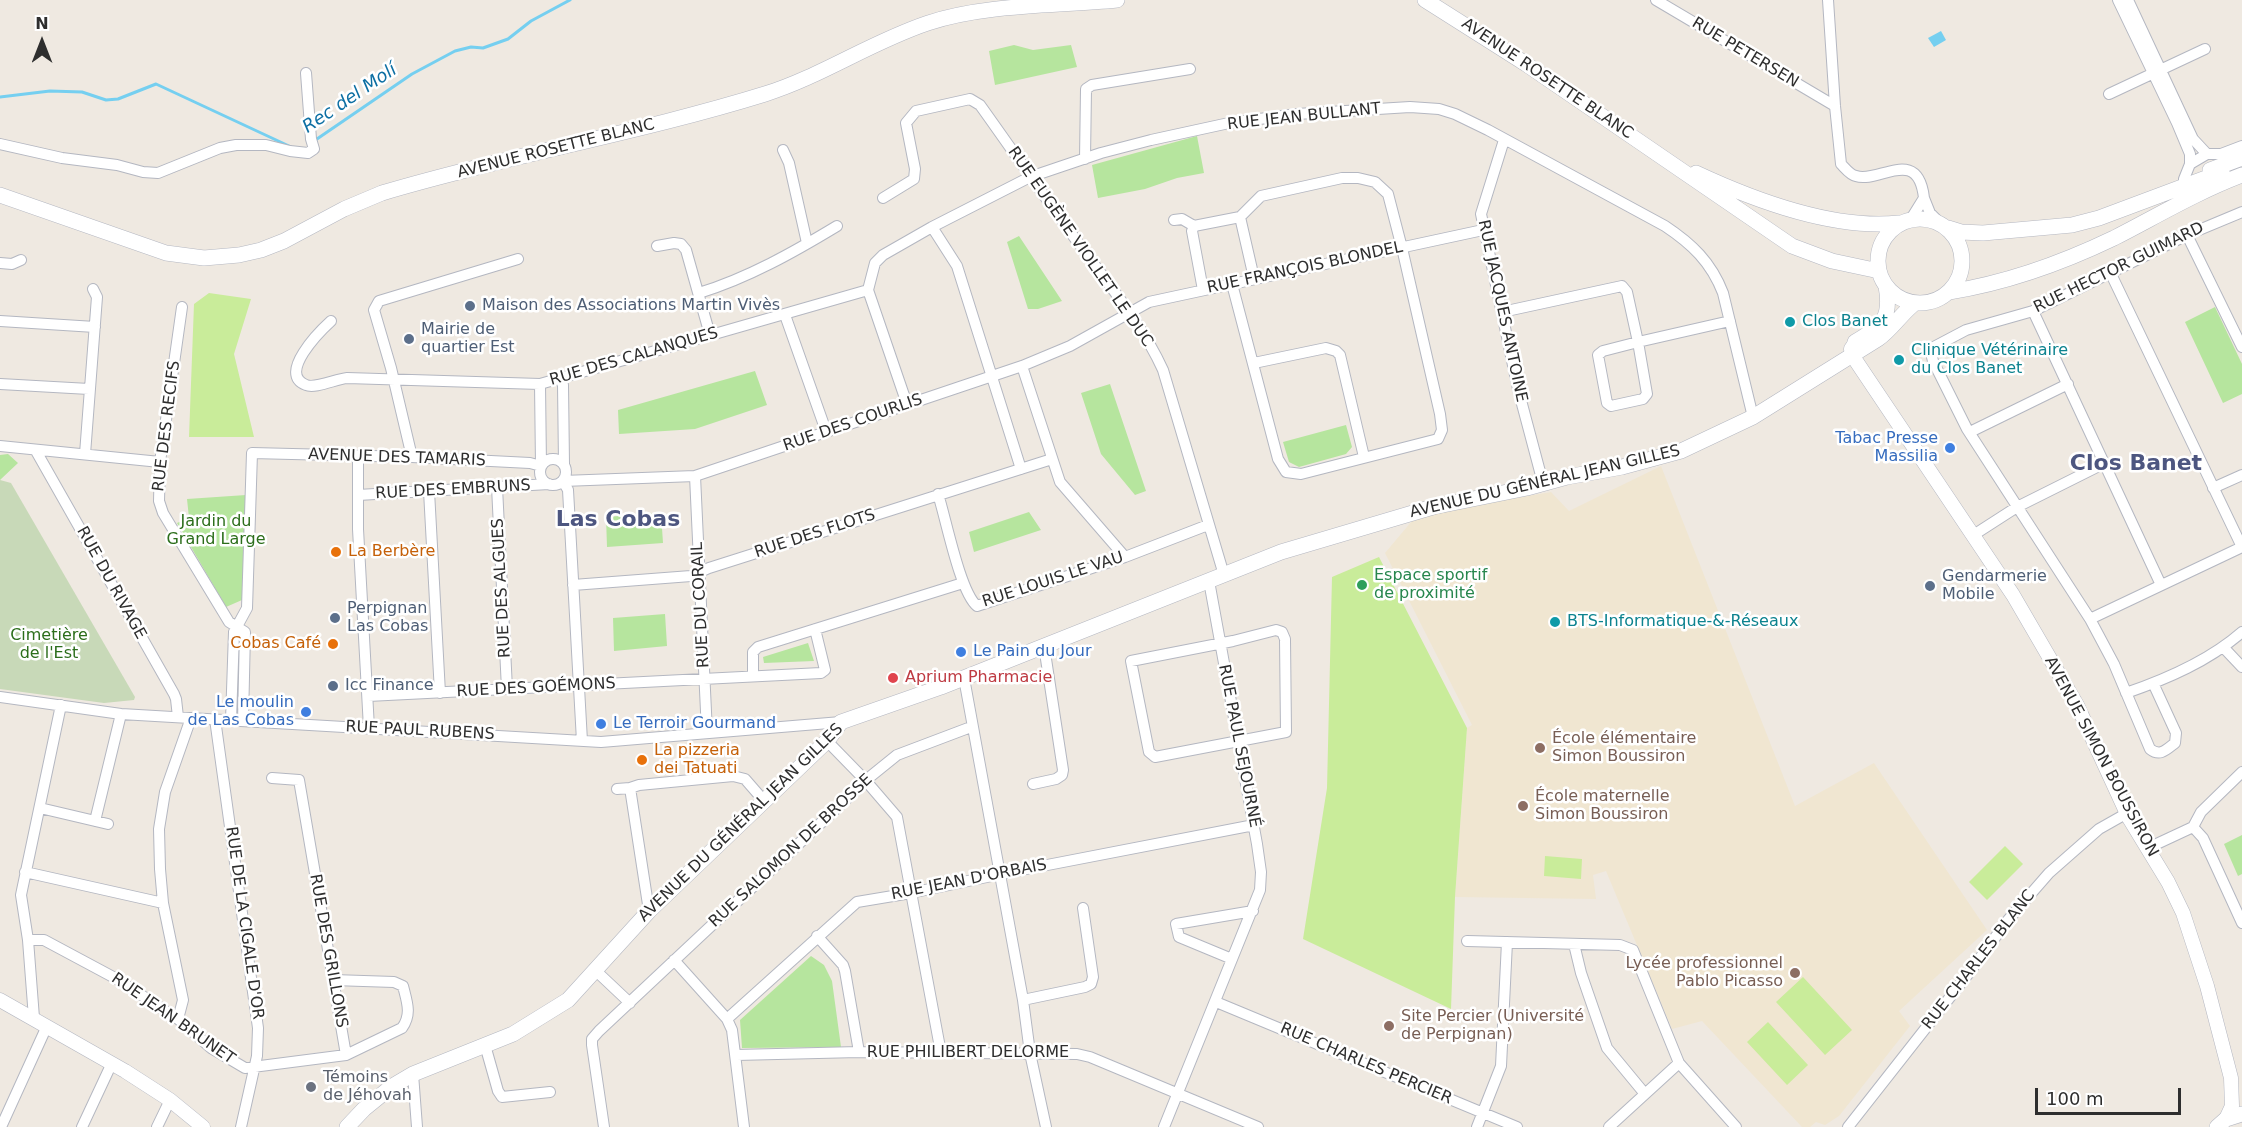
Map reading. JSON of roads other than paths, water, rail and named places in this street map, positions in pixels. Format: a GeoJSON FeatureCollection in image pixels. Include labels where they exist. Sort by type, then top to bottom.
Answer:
{"type":"FeatureCollection","features":[{"type":"Feature","properties":{"kind":"main road","name":"AVENUE ROSETTE BLANC"},"geometry":{"type":"LineString","coordinates":[[0,195],[166,252],[204,258],[239,255],[284,241],[344,209],[382,193],[766,94],[795,83],[873,44],[929,22],[974,12],[1117,0]]}},
{"type":"Feature","properties":{"kind":"main road","name":"AVENUE ROSETTE BLANC"},"geometry":{"type":"LineString","coordinates":[[1425,0],[1526,64],[1792,246],[1883,279]]}},
{"type":"Feature","properties":{"kind":"main road"},"geometry":{"type":"LineString","coordinates":[[2061,226],[2071,220],[2242,158]]}},
{"type":"Feature","properties":{"kind":"main road","name":"AVENUE ROSETTE BLANC"},"geometry":{"type":"LineString","coordinates":[[1669,161],[1792,210],[1854,224],[1874,226],[1905,221]]}},
{"type":"Feature","properties":{"kind":"main road"},"geometry":{"type":"LineString","coordinates":[[1943,225],[1960,245],[1963,265],[1956,285],[1933,302],[1914,303],[1894,294],[1883,279],[1879,249],[1891,230],[1905,221],[1930,219],[1961,232],[1983,233],[2072,225],[2099,218],[2242,166]]}},
{"type":"Feature","properties":{"kind":"main road"},"geometry":{"type":"LineString","coordinates":[[1949,292],[2028,273],[2072,257],[2214,186],[2242,175]]}},
{"type":"Feature","properties":{"kind":"main road","name":"AVENUE DU GÉNÉRAL JEAN GILLES"},"geometry":{"type":"LineString","coordinates":[[1856,348],[1887,315],[1889,303],[1883,279]]}},
{"type":"Feature","properties":{"kind":"main road","name":"AVENUE DU GÉNÉRAL JEAN GILLES"},"geometry":{"type":"LineString","coordinates":[[347,1127],[364,1109],[412,1074],[513,1034],[568,1000],[649,911],[827,741],[841,722],[964,678],[1281,552],[1433,507],[1527,488],[1541,478],[1661,458],[1718,435],[1856,348],[1888,332],[1914,303]]}},
{"type":"Feature","properties":{"kind":"main road"},"geometry":{"type":"LineString","coordinates":[[2221,1123],[2242,1114]]}},
{"type":"Feature","properties":{"kind":"street","name":"RUE PETERSEN"},"geometry":{"type":"LineString","coordinates":[[1656,0],[1835,106]]}},
{"type":"Feature","properties":{"kind":"street"},"geometry":{"type":"LineString","coordinates":[[1828,0],[1841,164],[1855,176],[1868,178],[1899,169],[1909,172],[1917,177],[1923,187],[1924,198],[1930,213],[1943,225]]}},
{"type":"Feature","properties":{"kind":"street"},"geometry":{"type":"LineString","coordinates":[[2118,0],[2193,139],[2207,154]]}},
{"type":"Feature","properties":{"kind":"street"},"geometry":{"type":"LineString","coordinates":[[2128,0],[2187,147],[2190,164],[2184,179]]}},
{"type":"Feature","properties":{"kind":"street"},"geometry":{"type":"LineString","coordinates":[[2109,94],[2205,49]]}},
{"type":"Feature","properties":{"kind":"street"},"geometry":{"type":"LineString","coordinates":[[1085,159],[1086,89],[1092,86],[1190,69]]}},
{"type":"Feature","properties":{"kind":"street"},"geometry":{"type":"LineString","coordinates":[[0,144],[62,158],[158,173],[220,148],[236,145],[266,145],[308,153],[314,149],[306,73]]}},
{"type":"Feature","properties":{"kind":"street","name":"RUE EUGÈNE VIOLLET LE DUC"},"geometry":{"type":"LineString","coordinates":[[883,198],[914,178],[915,168],[906,123],[916,111],[970,99],[980,105],[1130,312],[1152,346],[1163,370],[1208,525],[1217,578]]}},
{"type":"Feature","properties":{"kind":"street","name":"RUE JEAN BULLANT"},"geometry":{"type":"LineString","coordinates":[[868,290],[874,263],[883,255],[1030,177],[1085,159],[1151,140],[1230,123],[1297,114],[1410,107],[1439,109],[1455,114],[1536,155],[1665,226],[1690,243],[1717,276],[1752,412]]}},
{"type":"Feature","properties":{"kind":"street","name":"RUE JACQUES ANTOINE"},"geometry":{"type":"LineString","coordinates":[[1504,140],[1481,214],[1541,478]]}},
{"type":"Feature","properties":{"kind":"street"},"geometry":{"type":"LineString","coordinates":[[2190,164],[2207,154],[2221,154],[2242,146]]}},
{"type":"Feature","properties":{"kind":"street"},"geometry":{"type":"LineString","coordinates":[[783,150],[789,163],[807,243]]}},
{"type":"Feature","properties":{"kind":"street"},"geometry":{"type":"LineString","coordinates":[[1174,220],[1182,219],[1194,226],[1240,217],[1261,196],[1342,178],[1358,178],[1376,182],[1388,194],[1402,248],[1442,430],[1438,439],[1301,474],[1286,472],[1278,459],[1232,284]]}},
{"type":"Feature","properties":{"kind":"street"},"geometry":{"type":"LineString","coordinates":[[1905,221],[1924,198]]}},
{"type":"Feature","properties":{"kind":"street","name":"RUE HECTOR GUIMARD"},"geometry":{"type":"LineString","coordinates":[[2153,684],[2176,733],[2175,743],[2161,753],[2155,753],[2150,749],[2114,664],[2090,619],[1970,432],[1933,361],[1930,349],[1966,330],[2033,311],[2187,235],[2242,212]]}},
{"type":"Feature","properties":{"kind":"street"},"geometry":{"type":"LineString","coordinates":[[1240,217],[1254,278]]}},
{"type":"Feature","properties":{"kind":"street"},"geometry":{"type":"LineString","coordinates":[[699,293],[724,285],[837,226]]}},
{"type":"Feature","properties":{"kind":"street"},"geometry":{"type":"LineString","coordinates":[[1194,226],[1192,231],[1203,290]]}},
{"type":"Feature","properties":{"kind":"street"},"geometry":{"type":"LineString","coordinates":[[932,227],[957,266],[1022,470]]}},
{"type":"Feature","properties":{"kind":"street","name":"RUE FRANÇOIS BLONDEL"},"geometry":{"type":"LineString","coordinates":[[1130,312],[1149,302],[1483,230]]}},
{"type":"Feature","properties":{"kind":"street"},"geometry":{"type":"LineString","coordinates":[[2187,235],[2242,347]]}},
{"type":"Feature","properties":{"kind":"street"},"geometry":{"type":"LineString","coordinates":[[657,246],[674,243],[681,244],[686,250],[710,335]]}},
{"type":"Feature","properties":{"kind":"street"},"geometry":{"type":"LineString","coordinates":[[412,457],[394,379],[374,310],[379,301],[518,259]]}},
{"type":"Feature","properties":{"kind":"street"},"geometry":{"type":"LineString","coordinates":[[0,263],[12,264],[21,260]]}},
{"type":"Feature","properties":{"kind":"street"},"geometry":{"type":"LineString","coordinates":[[2090,619],[2242,547],[2111,274]]}},
{"type":"Feature","properties":{"kind":"street"},"geometry":{"type":"LineString","coordinates":[[1502,312],[1622,286],[1626,292],[1638,342],[1647,394],[1643,399],[1611,406],[1607,403],[1598,355],[1603,351],[1638,342],[1730,321]]}},
{"type":"Feature","properties":{"kind":"street"},"geometry":{"type":"LineString","coordinates":[[85,454],[97,297],[93,289]]}},
{"type":"Feature","properties":{"kind":"street"},"geometry":{"type":"LineString","coordinates":[[868,290],[907,404]]}},
{"type":"Feature","properties":{"kind":"street","name":"RUE DES CALANQUES"},"geometry":{"type":"LineString","coordinates":[[331,321],[315,334],[298,362],[296,373],[298,380],[305,385],[314,387],[347,378],[540,384],[868,290]]}},
{"type":"Feature","properties":{"kind":"street","name":"RUE DES RECIFS"},"geometry":{"type":"LineString","coordinates":[[182,307],[160,462],[159,501],[163,513],[229,622],[239,628]]}},
{"type":"Feature","properties":{"kind":"street"},"geometry":{"type":"LineString","coordinates":[[2033,311],[2161,585]]}},
{"type":"Feature","properties":{"kind":"street","name":"RUE DES COURLIS"},"geometry":{"type":"LineString","coordinates":[[563,481],[695,476],[1022,366],[1070,346],[1130,312]]}},
{"type":"Feature","properties":{"kind":"street"},"geometry":{"type":"LineString","coordinates":[[785,315],[826,431]]}},
{"type":"Feature","properties":{"kind":"street"},"geometry":{"type":"LineString","coordinates":[[0,321],[95,327]]}},
{"type":"Feature","properties":{"kind":"street"},"geometry":{"type":"LineString","coordinates":[[1254,363],[1326,348],[1336,351],[1340,355],[1364,458]]}},
{"type":"Feature","properties":{"kind":"street","name":"AVENUE SIMON BOUSSIRON"},"geometry":{"type":"LineString","coordinates":[[1856,348],[1972,536],[2013,595],[2077,705],[2126,809],[2168,882],[2183,913],[2210,996],[2231,1078]]}},
{"type":"Feature","properties":{"kind":"street"},"geometry":{"type":"LineString","coordinates":[[1022,366],[1060,482],[1125,557]]}},
{"type":"Feature","properties":{"kind":"street"},"geometry":{"type":"LineString","coordinates":[[540,384],[542,479],[549,484],[556,485],[563,481],[566,473],[563,385],[560,379]]}},
{"type":"Feature","properties":{"kind":"street"},"geometry":{"type":"LineString","coordinates":[[0,384],[89,389]]}},
{"type":"Feature","properties":{"kind":"street"},"geometry":{"type":"LineString","coordinates":[[1970,432],[2068,384]]}},
{"type":"Feature","properties":{"kind":"street"},"geometry":{"type":"LineString","coordinates":[[0,446],[160,462]]}},
{"type":"Feature","properties":{"kind":"street","name":"RUE DU RIVAGE"},"geometry":{"type":"LineString","coordinates":[[36,451],[174,694],[178,717]]}},
{"type":"Feature","properties":{"kind":"street","name":"AVENUE DES TAMARIS"},"geometry":{"type":"LineString","coordinates":[[239,628],[247,608],[252,453],[412,457],[530,463],[541,466]]}},
{"type":"Feature","properties":{"kind":"street","name":"RUE DES EMBRUNS"},"geometry":{"type":"LineString","coordinates":[[358,457],[358,529],[369,728]]}},
{"type":"Feature","properties":{"kind":"street"},"geometry":{"type":"LineString","coordinates":[[541,466],[550,458],[558,459],[564,464]]}},
{"type":"Feature","properties":{"kind":"street","name":"RUE DES FLOTS"},"geometry":{"type":"LineString","coordinates":[[573,585],[691,576],[709,568],[1052,459]]}},
{"type":"Feature","properties":{"kind":"street"},"geometry":{"type":"LineString","coordinates":[[1972,536],[2017,507],[2105,463]]}},
{"type":"Feature","properties":{"kind":"street"},"geometry":{"type":"LineString","coordinates":[[2213,488],[2242,475]]}},
{"type":"Feature","properties":{"kind":"street","name":"RUE DU CORAIL"},"geometry":{"type":"LineString","coordinates":[[695,476],[707,733]]}},
{"type":"Feature","properties":{"kind":"street"},"geometry":{"type":"LineString","coordinates":[[563,481],[568,490],[582,741]]}},
{"type":"Feature","properties":{"kind":"street","name":"RUE DES EMBRUNS"},"geometry":{"type":"LineString","coordinates":[[358,495],[549,484]]}},
{"type":"Feature","properties":{"kind":"street","name":"RUE DES ALGUES"},"geometry":{"type":"LineString","coordinates":[[497,487],[507,689]]}},
{"type":"Feature","properties":{"kind":"street"},"geometry":{"type":"LineString","coordinates":[[429,491],[440,693]]}},
{"type":"Feature","properties":{"kind":"street","name":"RUE LOUIS LE VAU"},"geometry":{"type":"LineString","coordinates":[[938,494],[963,583],[971,601],[977,606],[1125,557],[1208,525]]}},
{"type":"Feature","properties":{"kind":"street","name":"RUE PAUL SEJOURNÉ"},"geometry":{"type":"LineString","coordinates":[[1164,1127],[1260,890],[1261,872],[1254,825],[1220,644],[1217,578]]}},
{"type":"Feature","properties":{"kind":"street"},"geometry":{"type":"LineString","coordinates":[[753,675],[753,652],[758,647],[963,583]]}},
{"type":"Feature","properties":{"kind":"street"},"geometry":{"type":"LineString","coordinates":[[237,720],[234,632],[239,628]]}},
{"type":"Feature","properties":{"kind":"street","name":"RUE DES GOÉMONS"},"geometry":{"type":"LineString","coordinates":[[368,696],[821,672],[825,670],[815,628]]}},
{"type":"Feature","properties":{"kind":"street"},"geometry":{"type":"LineString","coordinates":[[1276,630],[1282,632],[1285,639],[1286,732],[1155,756],[1149,752],[1131,661],[1220,644],[1276,630]]}},
{"type":"Feature","properties":{"kind":"street"},"geometry":{"type":"LineString","coordinates":[[2126,693],[2153,684],[2224,648],[2242,632]]}},
{"type":"Feature","properties":{"kind":"street"},"geometry":{"type":"LineString","coordinates":[[1033,784],[1056,779],[1062,775],[1063,770],[1044,646]]}},
{"type":"Feature","properties":{"kind":"street"},"geometry":{"type":"LineString","coordinates":[[2224,648],[2242,667]]}},
{"type":"Feature","properties":{"kind":"street"},"geometry":{"type":"LineString","coordinates":[[964,678],[971,728],[1023,1000],[1030,1053],[1046,1127]]}},
{"type":"Feature","properties":{"kind":"street","name":"RUE PAUL RUBENS"},"geometry":{"type":"LineString","coordinates":[[0,697],[121,714],[582,741],[610,741],[841,722]]}},
{"type":"Feature","properties":{"kind":"street"},"geometry":{"type":"LineString","coordinates":[[34,1018],[28,940],[21,896],[61,705]]}},
{"type":"Feature","properties":{"kind":"street"},"geometry":{"type":"LineString","coordinates":[[95,821],[121,714]]}},
{"type":"Feature","properties":{"kind":"street"},"geometry":{"type":"LineString","coordinates":[[178,1019],[183,1000],[163,903],[159,829],[165,792],[191,718]]}},
{"type":"Feature","properties":{"kind":"street","name":"RUE DE LA CIGALE D'OR"},"geometry":{"type":"LineString","coordinates":[[215,719],[258,1028],[257,1056],[241,1127]]}},
{"type":"Feature","properties":{"kind":"street","name":"RUE SALOMON DE BROSSE"},"geometry":{"type":"LineString","coordinates":[[604,1127],[592,1039],[599,1031],[866,781],[897,755],[971,728]]}},
{"type":"Feature","properties":{"kind":"street"},"geometry":{"type":"LineString","coordinates":[[827,741],[897,817],[941,1053]]}},
{"type":"Feature","properties":{"kind":"street"},"geometry":{"type":"LineString","coordinates":[[2148,848],[2193,827],[2201,812],[2242,772]]}},
{"type":"Feature","properties":{"kind":"street"},"geometry":{"type":"LineString","coordinates":[[617,789],[733,776],[746,779],[765,802]]}},
{"type":"Feature","properties":{"kind":"street","name":"RUE DES GRILLONS"},"geometry":{"type":"LineString","coordinates":[[272,778],[298,780],[346,1055]]}},
{"type":"Feature","properties":{"kind":"street"},"geometry":{"type":"LineString","coordinates":[[630,788],[649,911]]}},
{"type":"Feature","properties":{"kind":"street"},"geometry":{"type":"LineString","coordinates":[[40,808],[108,824]]}},
{"type":"Feature","properties":{"kind":"street","name":"RUE CHARLES BLANC"},"geometry":{"type":"LineString","coordinates":[[1848,1127],[2008,920],[2049,873],[2099,829],[2122,816],[2126,809]]}},
{"type":"Feature","properties":{"kind":"street","name":"RUE JEAN D'ORBAIS"},"geometry":{"type":"LineString","coordinates":[[727,1019],[857,902],[911,894],[999,874],[1254,825]]}},
{"type":"Feature","properties":{"kind":"street"},"geometry":{"type":"LineString","coordinates":[[2193,827],[2203,838],[2242,923]]}},
{"type":"Feature","properties":{"kind":"street"},"geometry":{"type":"LineString","coordinates":[[25,872],[163,903]]}},
{"type":"Feature","properties":{"kind":"street"},"geometry":{"type":"LineString","coordinates":[[1023,1000],[1090,984],[1093,977],[1083,908]]}},
{"type":"Feature","properties":{"kind":"street"},"geometry":{"type":"LineString","coordinates":[[1232,959],[1179,937],[1176,924],[1253,911]]}},
{"type":"Feature","properties":{"kind":"street"},"geometry":{"type":"LineString","coordinates":[[817,936],[843,964],[859,1052]]}},
{"type":"Feature","properties":{"kind":"street","name":"RUE JEAN BRUNET"},"geometry":{"type":"LineString","coordinates":[[28,940],[44,940],[61,947],[115,978],[178,1019],[211,1048],[245,1068],[253,1068]]}},
{"type":"Feature","properties":{"kind":"street"},"geometry":{"type":"LineString","coordinates":[[1467,941],[1620,945],[1633,950],[1679,1063],[1736,1127]]}},
{"type":"Feature","properties":{"kind":"street"},"geometry":{"type":"LineString","coordinates":[[1478,1127],[1501,1066],[1507,942]]}},
{"type":"Feature","properties":{"kind":"street"},"geometry":{"type":"LineString","coordinates":[[1574,944],[1607,1048],[1645,1094]]}},
{"type":"Feature","properties":{"kind":"street"},"geometry":{"type":"LineString","coordinates":[[674,960],[727,1019],[732,1030],[744,1127]]}},
{"type":"Feature","properties":{"kind":"street"},"geometry":{"type":"LineString","coordinates":[[595,970],[630,1003]]}},
{"type":"Feature","properties":{"kind":"street"},"geometry":{"type":"LineString","coordinates":[[253,1068],[346,1055],[402,1028],[406,1022],[409,1012],[403,986],[394,982],[333,980]]}},
{"type":"Feature","properties":{"kind":"street"},"geometry":{"type":"LineString","coordinates":[[0,1000],[170,1100],[203,1127]]}},
{"type":"Feature","properties":{"kind":"street","name":"RUE CHARLES PERCIER"},"geometry":{"type":"LineString","coordinates":[[1216,1002],[1517,1127]]}},
{"type":"Feature","properties":{"kind":"street"},"geometry":{"type":"LineString","coordinates":[[1,1126],[47,1026]]}},
{"type":"Feature","properties":{"kind":"street"},"geometry":{"type":"LineString","coordinates":[[484,1045],[498,1091],[502,1097],[550,1092]]}},
{"type":"Feature","properties":{"kind":"street","name":"RUE PHILIBERT DELORME"},"geometry":{"type":"LineString","coordinates":[[736,1055],[859,1052],[1077,1054],[1090,1057],[1258,1127]]}},
{"type":"Feature","properties":{"kind":"street"},"geometry":{"type":"LineString","coordinates":[[1609,1127],[1679,1063]]}},
{"type":"Feature","properties":{"kind":"street"},"geometry":{"type":"LineString","coordinates":[[82,1127],[111,1065]]}},
{"type":"Feature","properties":{"kind":"street"},"geometry":{"type":"LineString","coordinates":[[412,1074],[417,1127]]}},
{"type":"Feature","properties":{"kind":"street"},"geometry":{"type":"LineString","coordinates":[[2231,1078],[2242,1097]]}},
{"type":"Feature","properties":{"kind":"street"},"geometry":{"type":"LineString","coordinates":[[2221,1123],[2232,1106],[2231,1078]]}},
{"type":"Feature","properties":{"kind":"street"},"geometry":{"type":"LineString","coordinates":[[157,1127],[170,1100]]}},
{"type":"Feature","properties":{"kind":"water"},"geometry":{"type":"Polygon","coordinates":[[[1941,31],[1946,40],[1934,47],[1928,38],[1941,31]]]}},
{"type":"Feature","properties":{"kind":"waterway","name":"Rec del Molí"},"geometry":{"type":"LineString","coordinates":[[314,141],[412,74],[455,51],[471,47],[483,48],[508,39],[531,21],[570,0]]}},
{"type":"Feature","properties":{"kind":"waterway","name":"Rec del Molí"},"geometry":{"type":"LineString","coordinates":[[0,97],[50,91],[82,92],[106,100],[118,99],[156,84],[289,146]]}},
{"type":"Feature","properties":{"kind":"place","name":"Maison des Associations Martin Vivès"},"geometry":{"type":"Point","coordinates":[470,306]}},
{"type":"Feature","properties":{"kind":"place","name":"Clos Banet"},"geometry":{"type":"Point","coordinates":[1790,322]}},
{"type":"Feature","properties":{"kind":"place","name":"Mairie de quartier Est"},"geometry":{"type":"Point","coordinates":[409,339]}},
{"type":"Feature","properties":{"kind":"place","name":"Clinique Vétérinaire du Clos Banet"},"geometry":{"type":"Point","coordinates":[1899,360]}},
{"type":"Feature","properties":{"kind":"place","name":"Tabac Presse Massilia"},"geometry":{"type":"Point","coordinates":[1950,448]}},
{"type":"Feature","properties":{"kind":"place","name":"La Berbère"},"geometry":{"type":"Point","coordinates":[336,552]}},
{"type":"Feature","properties":{"kind":"place","name":"Espace sportif de proximité"},"geometry":{"type":"Point","coordinates":[1362,585]}},
{"type":"Feature","properties":{"kind":"place","name":"Gendarmerie Mobile"},"geometry":{"type":"Point","coordinates":[1930,586]}},
{"type":"Feature","properties":{"kind":"place","name":"Perpignan Las Cobas"},"geometry":{"type":"Point","coordinates":[335,618]}},
{"type":"Feature","properties":{"kind":"place","name":"BTS-Informatique-&-Réseaux"},"geometry":{"type":"Point","coordinates":[1555,622]}},
{"type":"Feature","properties":{"kind":"place","name":"Cobas Café"},"geometry":{"type":"Point","coordinates":[333,644]}},
{"type":"Feature","properties":{"kind":"place","name":"Le Pain du Jour"},"geometry":{"type":"Point","coordinates":[961,652]}},
{"type":"Feature","properties":{"kind":"place","name":"Aprium Pharmacie"},"geometry":{"type":"Point","coordinates":[893,678]}},
{"type":"Feature","properties":{"kind":"place","name":"Icc Finance"},"geometry":{"type":"Point","coordinates":[333,686]}},
{"type":"Feature","properties":{"kind":"place","name":"Le moulin de Las Cobas"},"geometry":{"type":"Point","coordinates":[306,712]}},
{"type":"Feature","properties":{"kind":"place","name":"Le Terroir Gourmand"},"geometry":{"type":"Point","coordinates":[601,724]}},
{"type":"Feature","properties":{"kind":"place","name":"École élémentaire Simon Boussiron"},"geometry":{"type":"Point","coordinates":[1540,748]}},
{"type":"Feature","properties":{"kind":"place","name":"La pizzeria dei Tatuati"},"geometry":{"type":"Point","coordinates":[642,760]}},
{"type":"Feature","properties":{"kind":"place","name":"École maternelle Simon Boussiron"},"geometry":{"type":"Point","coordinates":[1523,806]}},
{"type":"Feature","properties":{"kind":"place","name":"Lycée professionnel Pablo Picasso"},"geometry":{"type":"Point","coordinates":[1795,973]}},
{"type":"Feature","properties":{"kind":"place","name":"Site Percier (Université de Perpignan)"},"geometry":{"type":"Point","coordinates":[1389,1026]}},
{"type":"Feature","properties":{"kind":"place","name":"Témoins de Jéhovah"},"geometry":{"type":"Point","coordinates":[311,1087]}},
{"type":"Feature","properties":{"kind":"district","name":"Clos Banet"},"geometry":{"type":"Point","coordinates":[2136,464]}},
{"type":"Feature","properties":{"kind":"district","name":"Las Cobas"},"geometry":{"type":"Point","coordinates":[618,520]}},
{"type":"Feature","properties":{"kind":"park label","name":"Jardin du Grand Large"},"geometry":{"type":"Point","coordinates":[216,531]}},
{"type":"Feature","properties":{"kind":"park label","name":"Cimetière de l'Est"},"geometry":{"type":"Point","coordinates":[49,645]}}]}
